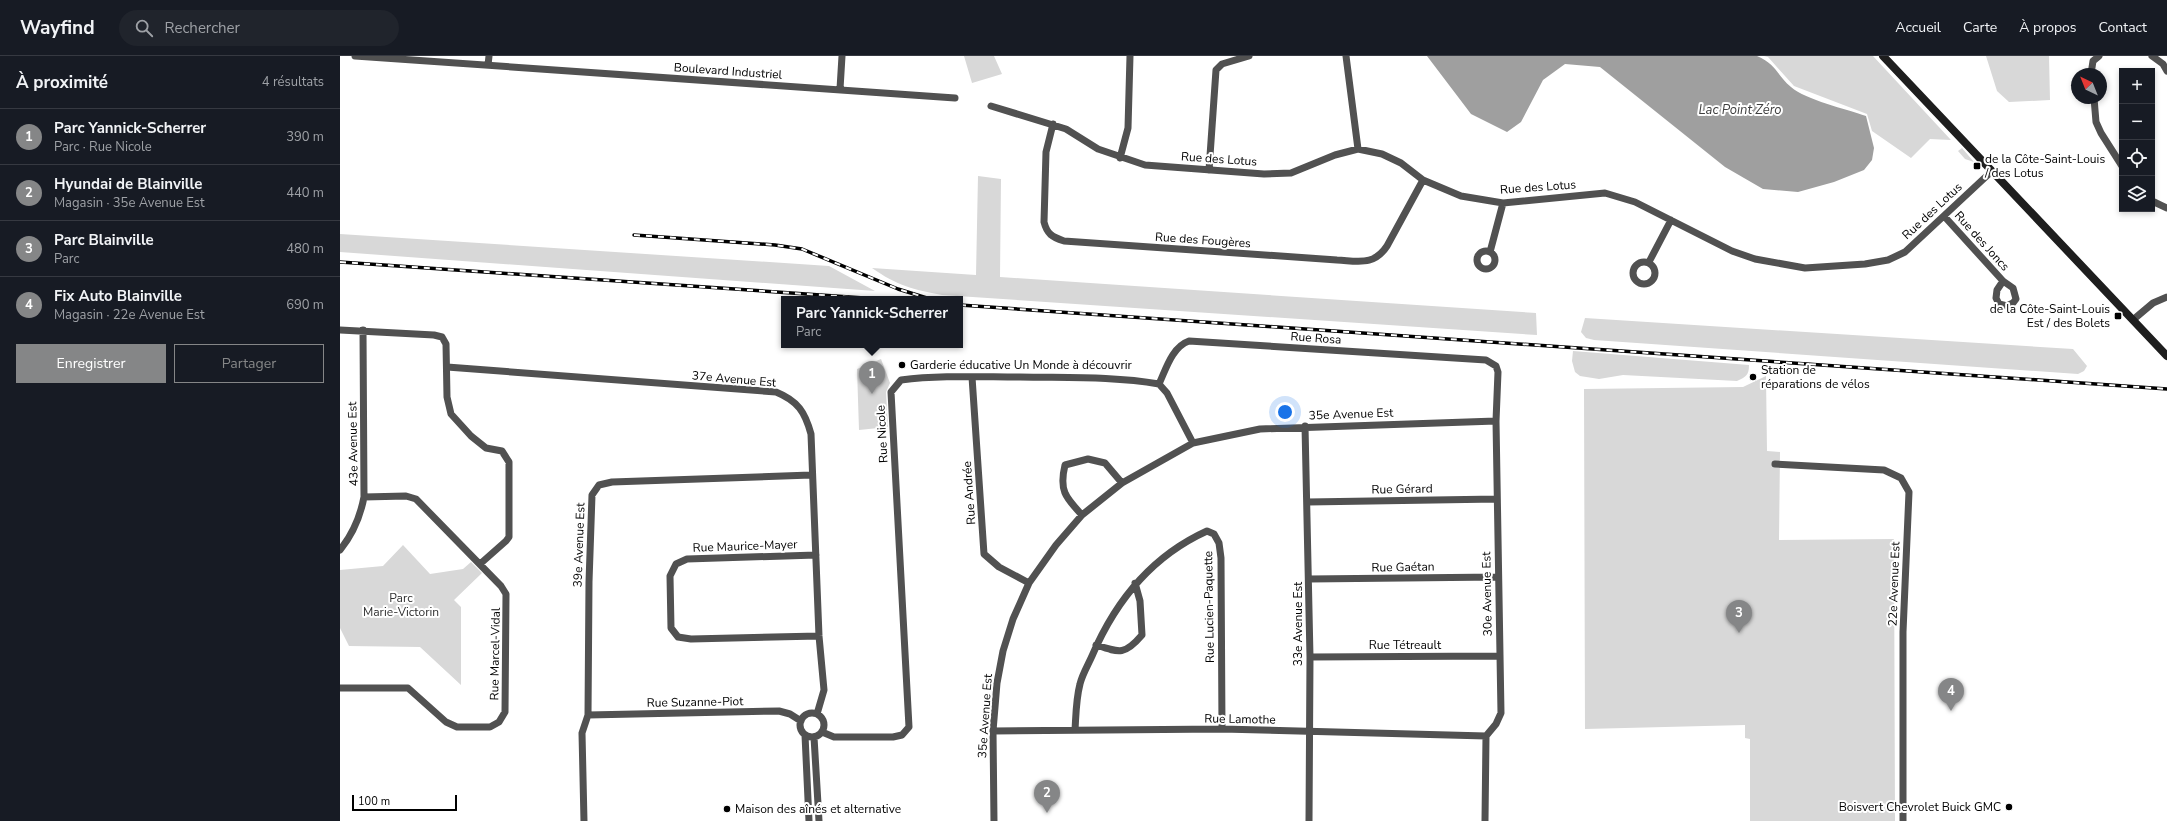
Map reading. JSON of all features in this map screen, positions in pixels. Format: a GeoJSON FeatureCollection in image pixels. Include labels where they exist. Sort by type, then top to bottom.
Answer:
{"type":"FeatureCollection","features":[{"type":"Feature","properties":{"kind":"street","name":"Boulevard Industriel"},"geometry":{"type":"LineString","coordinates":[[355,56],[955,98]]}},
{"type":"Feature","properties":{"kind":"street"},"geometry":{"type":"LineString","coordinates":[[488,65],[489,56]]}},
{"type":"Feature","properties":{"kind":"street"},"geometry":{"type":"LineString","coordinates":[[840,89],[842,56]]}},
{"type":"Feature","properties":{"kind":"street"},"geometry":{"type":"LineString","coordinates":[[1120,158],[1128,128],[1130,56]]}},
{"type":"Feature","properties":{"kind":"street"},"geometry":{"type":"LineString","coordinates":[[1209,170],[1216,70],[1222,64],[1249,56]]}},
{"type":"Feature","properties":{"kind":"street"},"geometry":{"type":"LineString","coordinates":[[1346,56],[1358,149]]}},
{"type":"Feature","properties":{"kind":"street"},"geometry":{"type":"LineString","coordinates":[[1883,56],[2134,319],[2167,356]]}},
{"type":"Feature","properties":{"kind":"street"},"geometry":{"type":"LineString","coordinates":[[2092,68],[2093,61],[2099,56]]}},
{"type":"Feature","properties":{"kind":"street"},"geometry":{"type":"LineString","coordinates":[[2152,56],[2163,64],[2167,71]]}},
{"type":"Feature","properties":{"kind":"street"},"geometry":{"type":"LineString","coordinates":[[2094,104],[2096,122],[2101,133],[2119,161]]}},
{"type":"Feature","properties":{"kind":"street","name":"Rue des Lotus"},"geometry":{"type":"LineString","coordinates":[[991,106],[1053,124],[1066,129],[1098,149],[1120,158],[1145,165],[1264,174],[1291,173],[1335,155],[1358,149],[1389,157],[1401,163],[1423,180],[1461,196],[1503,203],[1605,193],[1635,202],[1732,251],[1755,259],[1805,268],[1865,264],[1888,260],[1905,252],[1992,171]]}},
{"type":"Feature","properties":{"kind":"street","name":"Rue des Fougères"},"geometry":{"type":"LineString","coordinates":[[1053,124],[1046,152],[1044,222],[1047,232],[1053,237],[1064,241],[1337,260],[1373,260],[1381,256],[1423,180]]}},
{"type":"Feature","properties":{"kind":"street"},"geometry":{"type":"LineString","coordinates":[[2155,202],[2167,208]]}},
{"type":"Feature","properties":{"kind":"street"},"geometry":{"type":"LineString","coordinates":[[1490,252],[1503,203]]}},
{"type":"Feature","properties":{"kind":"street","name":"Rue des Joncs"},"geometry":{"type":"LineString","coordinates":[[1944,216],[2003,281]]}},
{"type":"Feature","properties":{"kind":"street"},"geometry":{"type":"LineString","coordinates":[[1649,262],[1671,220]]}},
{"type":"Feature","properties":{"kind":"street"},"geometry":{"type":"LineString","coordinates":[[2134,319],[2153,303],[2167,297]]}},
{"type":"Feature","properties":{"kind":"street"},"geometry":{"type":"LineString","coordinates":[[340,330],[362,330],[442,337],[446,344],[447,397],[451,414],[471,436],[486,448],[502,451],[509,462],[509,536],[506,541],[480,564]]}},
{"type":"Feature","properties":{"kind":"street","name":"43e Avenue Est"},"geometry":{"type":"LineString","coordinates":[[340,550],[350,537],[361,515],[364,497],[362,330]]}},
{"type":"Feature","properties":{"kind":"street","name":"Rue Rosa"},"geometry":{"type":"LineString","coordinates":[[1159,384],[1176,349],[1189,341],[1486,360],[1495,364]]}},
{"type":"Feature","properties":{"kind":"street","name":"30e Avenue Est"},"geometry":{"type":"LineString","coordinates":[[1486,736],[1496,724],[1501,713],[1496,421],[1498,372],[1495,364]]}},
{"type":"Feature","properties":{"kind":"street","name":"37e Avenue Est"},"geometry":{"type":"LineString","coordinates":[[447,367],[776,392],[789,399],[806,416],[811,434],[811,475],[819,636],[824,690],[817,714]]}},
{"type":"Feature","properties":{"kind":"street","name":"Rue Nicole"},"geometry":{"type":"LineString","coordinates":[[822,732],[834,737],[893,737],[902,735],[909,727],[891,392],[901,380],[972,377],[1095,378],[1134,380],[1159,384]]}},
{"type":"Feature","properties":{"kind":"street","name":"Rue Andrée"},"geometry":{"type":"LineString","coordinates":[[972,377],[984,554],[1000,567],[1029,583]]}},
{"type":"Feature","properties":{"kind":"street"},"geometry":{"type":"LineString","coordinates":[[1159,384],[1166,393],[1193,443]]}},
{"type":"Feature","properties":{"kind":"street","name":"35e Avenue Est"},"geometry":{"type":"LineString","coordinates":[[994,821],[993,731],[997,683],[1003,651],[1013,619],[1029,583],[1056,545],[1082,515],[1122,484],[1193,443],[1260,430],[1305,426],[1496,421]]}},
{"type":"Feature","properties":{"kind":"street","name":"33e Avenue Est"},"geometry":{"type":"LineString","coordinates":[[1305,426],[1308,502],[1310,657],[1308,731],[1309,821]]}},
{"type":"Feature","properties":{"kind":"street"},"geometry":{"type":"LineString","coordinates":[[1082,515],[1065,496],[1061,480],[1065,465],[1088,459],[1105,462],[1122,484]]}},
{"type":"Feature","properties":{"kind":"street","name":"22e Avenue Est"},"geometry":{"type":"LineString","coordinates":[[1775,464],[1884,470],[1901,478],[1909,492],[1904,632],[1903,821]]}},
{"type":"Feature","properties":{"kind":"street","name":"39e Avenue Est"},"geometry":{"type":"LineString","coordinates":[[584,821],[582,733],[588,715],[588,582],[592,495],[599,485],[612,482],[811,475]]}},
{"type":"Feature","properties":{"kind":"street","name":"Rue Marcel-Vidal"},"geometry":{"type":"LineString","coordinates":[[340,688],[408,688],[446,722],[457,727],[490,727],[499,722],[505,712],[506,594],[502,586],[416,499],[406,496],[364,497]]}},
{"type":"Feature","properties":{"kind":"street","name":"Rue Gérard"},"geometry":{"type":"LineString","coordinates":[[1308,502],[1497,499]]}},
{"type":"Feature","properties":{"kind":"street","name":"Rue Lucien-Paquette"},"geometry":{"type":"LineString","coordinates":[[1075,730],[1076,707],[1080,684],[1096,645],[1111,617],[1135,583],[1162,558],[1207,531],[1214,534],[1219,543],[1221,558],[1222,729]]}},
{"type":"Feature","properties":{"kind":"street","name":"Rue Maurice-Mayer"},"geometry":{"type":"LineString","coordinates":[[816,555],[687,559],[676,564],[670,576],[671,628],[678,637],[691,639],[819,636]]}},
{"type":"Feature","properties":{"kind":"street","name":"Rue Gaétan"},"geometry":{"type":"LineString","coordinates":[[1309,579],[1498,577]]}},
{"type":"Feature","properties":{"kind":"street"},"geometry":{"type":"LineString","coordinates":[[1096,645],[1115,651],[1131,648],[1142,635],[1140,601],[1135,583]]}},
{"type":"Feature","properties":{"kind":"street","name":"Rue Tétreault"},"geometry":{"type":"LineString","coordinates":[[1310,657],[1500,656]]}},
{"type":"Feature","properties":{"kind":"street","name":"Rue Suzanne-Piot"},"geometry":{"type":"LineString","coordinates":[[588,715],[779,711],[790,714],[801,721]]}},
{"type":"Feature","properties":{"kind":"street"},"geometry":{"type":"LineString","coordinates":[[808,714],[817,714],[824,721],[822,732],[814,737],[805,735],[801,731],[801,721],[808,714]]}},
{"type":"Feature","properties":{"kind":"street","name":"Rue Lamothe"},"geometry":{"type":"LineString","coordinates":[[993,731],[1222,729],[1486,736]]}},
{"type":"Feature","properties":{"kind":"street"},"geometry":{"type":"LineString","coordinates":[[805,735],[809,821]]}},
{"type":"Feature","properties":{"kind":"street"},"geometry":{"type":"LineString","coordinates":[[1485,821],[1486,736]]}},
{"type":"Feature","properties":{"kind":"street"},"geometry":{"type":"LineString","coordinates":[[814,737],[819,821]]}},
{"type":"Feature","properties":{"kind":"street"},"geometry":{"type":"LineString","coordinates":[[808,795],[818,795]]}},
{"type":"Feature","properties":{"kind":"green space"},"geometry":{"type":"Polygon","coordinates":[[[964,56],[994,56],[1002,74],[972,83],[964,56]]]}},
{"type":"Feature","properties":{"kind":"green space"},"geometry":{"type":"Polygon","coordinates":[[[1764,56],[1873,56],[1951,140],[1930,139],[1911,158],[1872,131],[1867,114],[1794,86],[1768,57],[1764,56]]]}},
{"type":"Feature","properties":{"kind":"green space"},"geometry":{"type":"Polygon","coordinates":[[[1986,56],[2049,56],[2050,100],[2009,102],[1997,91],[1986,56]]]}},
{"type":"Feature","properties":{"kind":"green space"},"geometry":{"type":"Polygon","coordinates":[[[1962,148],[1974,162],[1965,159],[1958,151],[1962,148]]]}},
{"type":"Feature","properties":{"kind":"green space"},"geometry":{"type":"Polygon","coordinates":[[[978,176],[1001,179],[1000,277],[1536,313],[1537,335],[942,295],[897,283],[872,268],[976,275],[978,176]]]}},
{"type":"Feature","properties":{"kind":"green space"},"geometry":{"type":"Polygon","coordinates":[[[340,234],[829,266],[875,291],[340,252],[340,234]]]}},
{"type":"Feature","properties":{"kind":"green space"},"geometry":{"type":"Polygon","coordinates":[[[1585,318],[2073,349],[2087,366],[2084,371],[2078,374],[1594,340],[1586,338],[1581,332],[1585,318]]]}},
{"type":"Feature","properties":{"kind":"green space"},"geometry":{"type":"Polygon","coordinates":[[[1573,351],[1749,365],[1749,368],[1746,375],[1737,381],[1623,375],[1599,379],[1580,376],[1575,372],[1572,361],[1573,351]]]}},
{"type":"Feature","properties":{"kind":"green space"},"geometry":{"type":"Polygon","coordinates":[[[881,359],[890,383],[886,392],[888,427],[859,430],[857,369],[881,359]]]}},
{"type":"Feature","properties":{"kind":"green space"},"geometry":{"type":"Polygon","coordinates":[[[1766,376],[1767,451],[1780,452],[1779,540],[1894,539],[1895,821],[1750,821],[1750,739],[1745,738],[1745,725],[1585,729],[1584,389],[1743,387],[1766,376]]]}},
{"type":"Feature","properties":{"kind":"green space","name":"Parc Marie-Victorin"},"geometry":{"type":"Polygon","coordinates":[[[403,545],[430,574],[463,569],[471,562],[482,573],[454,600],[461,607],[461,685],[420,647],[349,646],[340,628],[340,570],[383,566],[403,545]]]}},
{"type":"Feature","properties":{"kind":"water","name":"Lac Point Zéro"},"geometry":{"type":"Polygon","coordinates":[[[1427,56],[1757,56],[1776,70],[1786,83],[1798,92],[1827,104],[1866,116],[1874,148],[1872,160],[1864,170],[1834,182],[1798,192],[1763,189],[1725,167],[1600,67],[1565,64],[1543,80],[1521,122],[1507,132],[1471,114],[1427,56]]]}},
{"type":"Feature","properties":{"kind":"railway"},"geometry":{"type":"LineString","coordinates":[[634,235],[775,245],[802,249],[898,289],[920,296]]}},
{"type":"Feature","properties":{"kind":"railway"},"geometry":{"type":"LineString","coordinates":[[340,262],[835,296]]}},
{"type":"Feature","properties":{"kind":"railway"},"geometry":{"type":"LineString","coordinates":[[963,305],[2167,389]]}},
{"type":"Feature","properties":{"kind":"place","name":"de la Côte-Saint-Louis / des Lotus"},"geometry":{"type":"Point","coordinates":[1977,166]}},
{"type":"Feature","properties":{"kind":"place","name":"de la Côte-Saint-Louis Est / des Bolets"},"geometry":{"type":"Point","coordinates":[2118,316]}},
{"type":"Feature","properties":{"kind":"place","name":"Garderie éducative Un Monde à découvrir"},"geometry":{"type":"Point","coordinates":[902,365]}},
{"type":"Feature","properties":{"kind":"place","name":"Station de réparations de vélos"},"geometry":{"type":"Point","coordinates":[1753,377]}},
{"type":"Feature","properties":{"kind":"place","name":"Parc Yannick-Scherrer"},"geometry":{"type":"Point","coordinates":[872,394]}},
{"type":"Feature","properties":{"kind":"place","name":"Parc Blainville"},"geometry":{"type":"Point","coordinates":[1739,633]}},
{"type":"Feature","properties":{"kind":"place","name":"Fix Auto Blainville"},"geometry":{"type":"Point","coordinates":[1951,711]}},
{"type":"Feature","properties":{"kind":"place","name":"Boisvert Chevrolet Buick GMC"},"geometry":{"type":"Point","coordinates":[2009,807]}},
{"type":"Feature","properties":{"kind":"place","name":"Maison des aînés et alternative"},"geometry":{"type":"Point","coordinates":[727,809]}},
{"type":"Feature","properties":{"kind":"place","name":"Hyundai de Blainville"},"geometry":{"type":"Point","coordinates":[1047,813]}}]}
